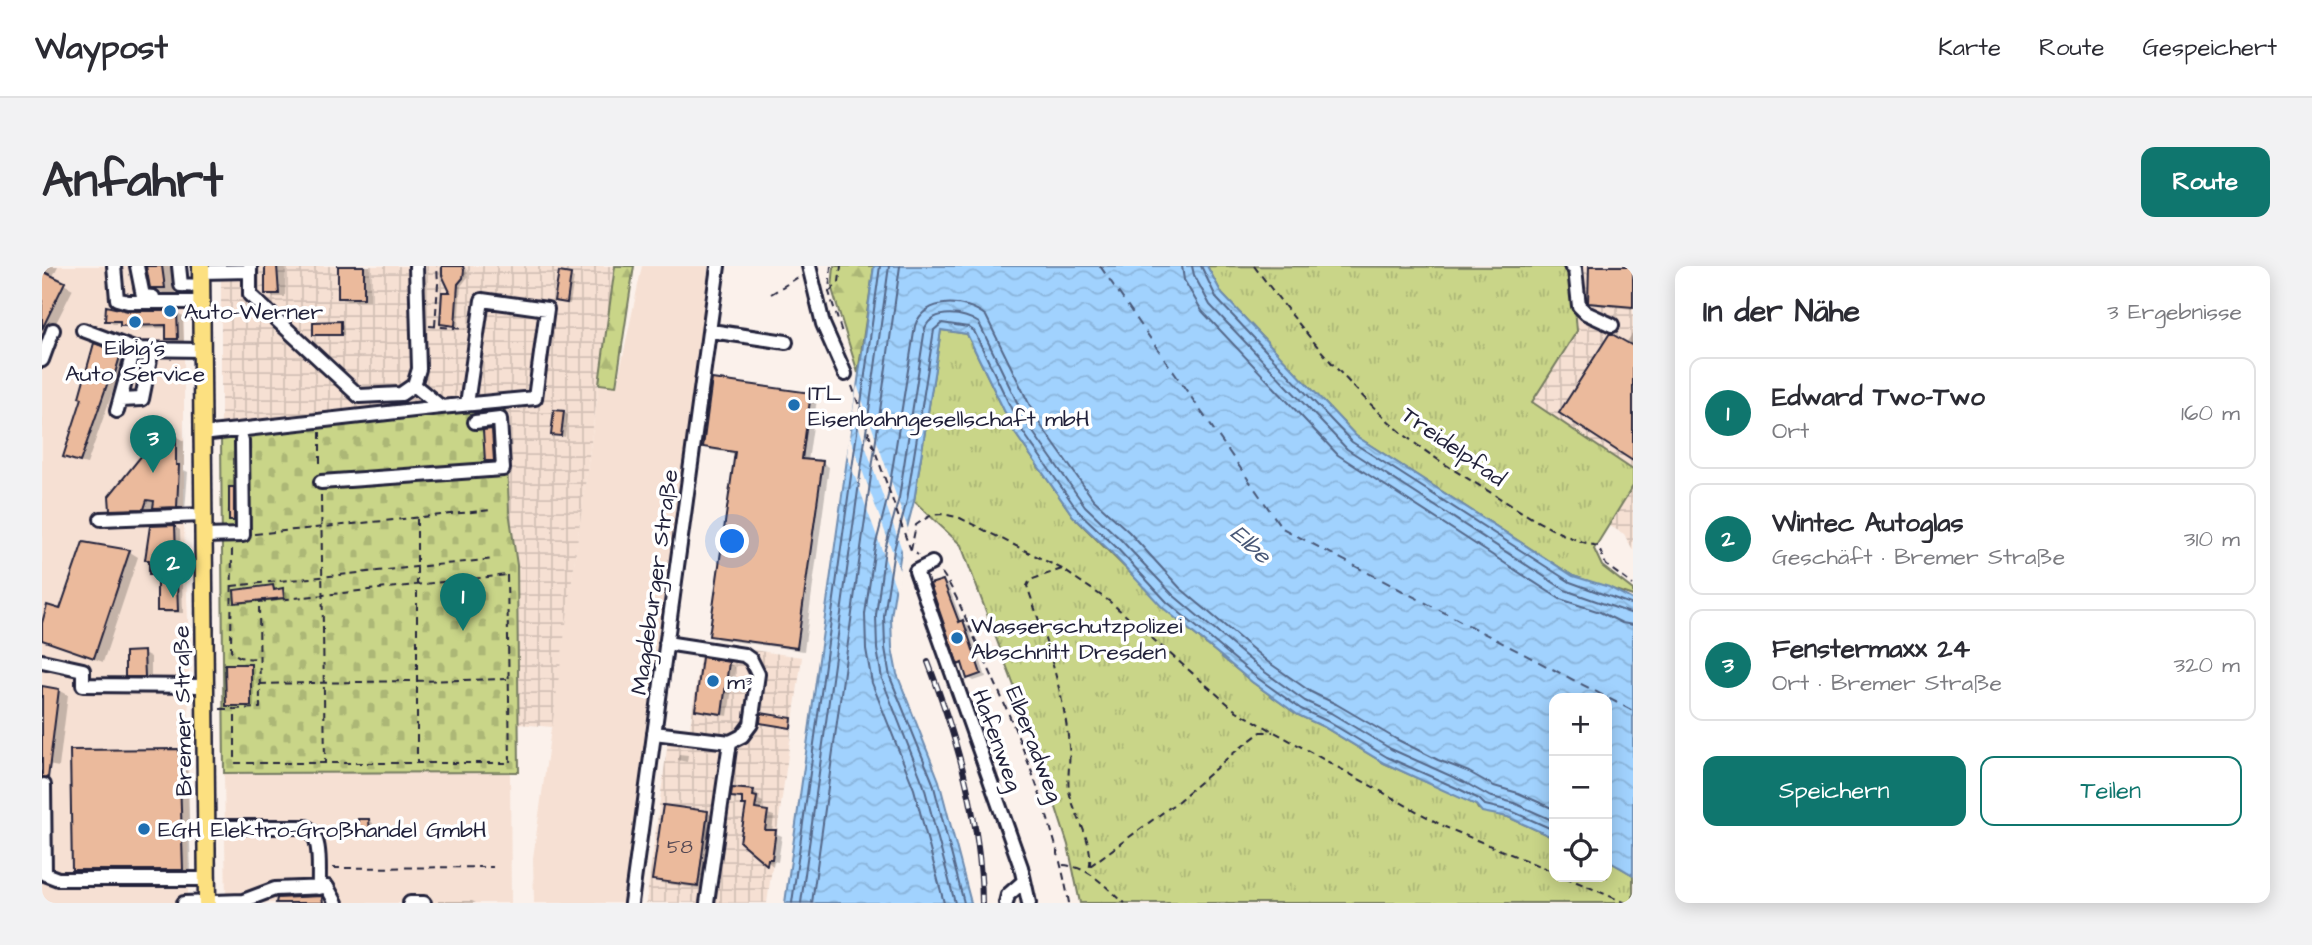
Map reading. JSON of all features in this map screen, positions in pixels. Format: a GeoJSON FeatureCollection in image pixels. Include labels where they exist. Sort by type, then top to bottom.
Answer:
{"type":"FeatureCollection","features":[{"type":"Feature","properties":{"kind":"main road","name":"Bremer Straße"},"geometry":{"type":"LineString","coordinates":[[201,284],[207,903]]}},
{"type":"Feature","properties":{"kind":"street"},"geometry":{"type":"LineString","coordinates":[[114,266],[117,299],[201,284]]}},
{"type":"Feature","properties":{"kind":"street"},"geometry":{"type":"LineString","coordinates":[[137,266],[143,296],[201,284],[250,269],[250,295],[359,396],[401,394],[414,384],[419,369],[416,266]]}},
{"type":"Feature","properties":{"kind":"street"},"geometry":{"type":"LineString","coordinates":[[179,266],[181,285],[201,284]]}},
{"type":"Feature","properties":{"kind":"street"},"geometry":{"type":"LineString","coordinates":[[1572,266],[1575,269],[1579,306],[1612,325]]}},
{"type":"Feature","properties":{"kind":"street","name":"Magdeburger Straße"},"geometry":{"type":"LineString","coordinates":[[631,903],[718,267]]}},
{"type":"Feature","properties":{"kind":"street"},"geometry":{"type":"LineString","coordinates":[[810,269],[823,324],[847,378]]}},
{"type":"Feature","properties":{"kind":"street"},"geometry":{"type":"LineString","coordinates":[[202,434],[535,398],[547,309],[482,300],[467,404]]}},
{"type":"Feature","properties":{"kind":"street"},"geometry":{"type":"LineString","coordinates":[[42,360],[52,330]]}},
{"type":"Feature","properties":{"kind":"street"},"geometry":{"type":"LineString","coordinates":[[83,330],[134,349],[202,350]]}},
{"type":"Feature","properties":{"kind":"street"},"geometry":{"type":"LineString","coordinates":[[711,331],[786,342]]}},
{"type":"Feature","properties":{"kind":"street"},"geometry":{"type":"LineString","coordinates":[[134,349],[118,406],[142,398],[152,349]]}},
{"type":"Feature","properties":{"kind":"street"},"geometry":{"type":"LineString","coordinates":[[414,384],[441,407]]}},
{"type":"Feature","properties":{"kind":"street"},"geometry":{"type":"LineString","coordinates":[[321,482],[503,470],[500,419],[475,422]]}},
{"type":"Feature","properties":{"kind":"street"},"geometry":{"type":"LineString","coordinates":[[203,536],[237,535],[242,440]]}},
{"type":"Feature","properties":{"kind":"street"},"geometry":{"type":"LineString","coordinates":[[100,519],[203,515]]}},
{"type":"Feature","properties":{"kind":"street","name":"Hafenweg"},"geometry":{"type":"LineString","coordinates":[[932,563],[916,571],[1021,867],[1028,903]]}},
{"type":"Feature","properties":{"kind":"street"},"geometry":{"type":"LineString","coordinates":[[654,733],[730,742],[742,736],[751,724],[758,674],[751,660],[737,653],[666,643]]}},
{"type":"Feature","properties":{"kind":"street"},"geometry":{"type":"LineString","coordinates":[[42,661],[83,670],[83,685],[205,686]]}},
{"type":"Feature","properties":{"kind":"street"},"geometry":{"type":"LineString","coordinates":[[707,903],[730,742]]}},
{"type":"Feature","properties":{"kind":"street"},"geometry":{"type":"LineString","coordinates":[[44,785],[46,874],[58,879],[206,879]]}},
{"type":"Feature","properties":{"kind":"street"},"geometry":{"type":"LineString","coordinates":[[206,827],[306,827],[313,831],[317,838],[319,888]]}},
{"type":"Feature","properties":{"kind":"street"},"geometry":{"type":"LineString","coordinates":[[1006,903],[1008,895],[1024,881]]}},
{"type":"Feature","properties":{"kind":"street"},"geometry":{"type":"LineString","coordinates":[[184,903],[243,901],[275,889],[327,887],[336,903]]}},
{"type":"Feature","properties":{"kind":"street"},"geometry":{"type":"LineString","coordinates":[[410,903],[424,903]]}},
{"type":"Feature","properties":{"kind":"path"},"geometry":{"type":"LineString","coordinates":[[435,326],[437,266]]}},
{"type":"Feature","properties":{"kind":"path"},"geometry":{"type":"LineString","coordinates":[[831,266],[829,292],[843,337]]}},
{"type":"Feature","properties":{"kind":"path"},"geometry":{"type":"LineString","coordinates":[[829,292],[839,282],[841,266]]}},
{"type":"Feature","properties":{"kind":"path","name":"Treidelpfad"},"geometry":{"type":"LineString","coordinates":[[1254,266],[1320,349],[1378,410],[1413,442],[1524,514],[1585,543],[1598,546],[1606,565],[1633,585]]}},
{"type":"Feature","properties":{"kind":"path"},"geometry":{"type":"LineString","coordinates":[[771,294],[810,269]]}},
{"type":"Feature","properties":{"kind":"path"},"geometry":{"type":"LineString","coordinates":[[418,325],[478,330]]}},
{"type":"Feature","properties":{"kind":"path"},"geometry":{"type":"LineString","coordinates":[[847,378],[911,550]]}},
{"type":"Feature","properties":{"kind":"path"},"geometry":{"type":"LineString","coordinates":[[320,431],[325,763]]}},
{"type":"Feature","properties":{"kind":"path"},"geometry":{"type":"LineString","coordinates":[[259,658],[244,659],[231,650],[232,586],[237,535],[491,510]]}},
{"type":"Feature","properties":{"kind":"path"},"geometry":{"type":"LineString","coordinates":[[911,550],[916,525],[932,514],[944,514],[960,518],[1062,569],[1109,601],[1235,710],[1445,827],[1549,870]]}},
{"type":"Feature","properties":{"kind":"path"},"geometry":{"type":"LineString","coordinates":[[416,518],[417,763]]}},
{"type":"Feature","properties":{"kind":"path","name":"Elberadweg"},"geometry":{"type":"LineString","coordinates":[[911,550],[932,563],[944,576],[989,669],[1033,778],[1062,865],[1069,903]]}},
{"type":"Feature","properties":{"kind":"path"},"geometry":{"type":"LineString","coordinates":[[232,586],[494,559]]}},
{"type":"Feature","properties":{"kind":"path"},"geometry":{"type":"LineString","coordinates":[[1062,569],[1030,580],[1027,586],[1058,691],[1069,746],[1069,791],[1089,845],[1089,871]]}},
{"type":"Feature","properties":{"kind":"path"},"geometry":{"type":"LineString","coordinates":[[220,709],[260,708],[259,602],[507,575],[510,763],[235,763],[235,709]]}},
{"type":"Feature","properties":{"kind":"path"},"geometry":{"type":"LineString","coordinates":[[259,684],[509,679]]}},
{"type":"Feature","properties":{"kind":"path"},"geometry":{"type":"LineString","coordinates":[[1090,866],[1177,802],[1261,732],[1274,732]]}},
{"type":"Feature","properties":{"kind":"path"},"geometry":{"type":"LineString","coordinates":[[1062,865],[1089,871],[1125,903]]}},
{"type":"Feature","properties":{"kind":"path"},"geometry":{"type":"LineString","coordinates":[[318,869],[493,867]]}},
{"type":"Feature","properties":{"kind":"path"},"geometry":{"type":"LineString","coordinates":[[1577,882],[1626,903]]}},
{"type":"Feature","properties":{"kind":"shaded area"},"geometry":{"type":"Polygon","coordinates":[[[42,266],[184,266],[184,528],[189,643],[188,903],[42,903],[42,266]]]}},
{"type":"Feature","properties":{"kind":"shaded area"},"geometry":{"type":"Polygon","coordinates":[[[221,266],[615,266],[552,727],[519,724],[517,565],[509,511],[221,437],[221,266]]]}},
{"type":"Feature","properties":{"kind":"shaded area"},"geometry":{"type":"Polygon","coordinates":[[[642,266],[708,266],[623,903],[534,903],[533,858],[599,384],[617,385],[642,266]]]}},
{"type":"Feature","properties":{"kind":"shaded area"},"geometry":{"type":"Polygon","coordinates":[[[1565,266],[1633,266],[1633,470],[1532,402],[1577,331],[1565,266]]]}},
{"type":"Feature","properties":{"kind":"shaded area"},"geometry":{"type":"Polygon","coordinates":[[[1633,486],[1633,551],[1624,534],[1608,525],[1633,486]]]}},
{"type":"Feature","properties":{"kind":"shaded area"},"geometry":{"type":"Polygon","coordinates":[[[702,643],[802,657],[767,903],[646,903],[670,726],[690,728],[702,643]]]}},
{"type":"Feature","properties":{"kind":"shaded area"},"geometry":{"type":"Polygon","coordinates":[[[510,772],[511,903],[226,903],[224,774],[510,772]]]}},
{"type":"Feature","properties":{"kind":"green space"},"geometry":{"type":"Polygon","coordinates":[[[615,266],[634,266],[616,386],[599,384],[615,266]]]}},
{"type":"Feature","properties":{"kind":"green space"},"geometry":{"type":"Polygon","coordinates":[[[834,266],[874,266],[858,373],[832,289],[834,266]]]}},
{"type":"Feature","properties":{"kind":"green space"},"geometry":{"type":"Polygon","coordinates":[[[1207,266],[1566,267],[1572,272],[1577,331],[1532,402],[1633,470],[1633,486],[1594,549],[1602,566],[1633,590],[1633,596],[1573,576],[1356,436],[1222,294],[1207,266]]]}},
{"type":"Feature","properties":{"kind":"green space"},"geometry":{"type":"Polygon","coordinates":[[[941,330],[967,334],[1015,433],[1073,516],[1181,623],[1252,682],[1298,715],[1324,727],[1384,763],[1458,796],[1476,805],[1478,809],[1508,817],[1549,836],[1549,882],[1612,882],[1612,863],[1633,875],[1633,903],[1080,903],[1068,845],[1034,739],[961,545],[914,501],[941,330]]]}},
{"type":"Feature","properties":{"kind":"green space"},"geometry":{"type":"Polygon","coordinates":[[[505,408],[509,511],[517,565],[519,772],[224,773],[221,437],[505,408]]]}},
{"type":"Feature","properties":{"kind":"water","name":"Elbe"},"geometry":{"type":"Polygon","coordinates":[[[874,266],[1207,266],[1222,294],[1356,436],[1573,576],[1609,587],[1633,600],[1633,875],[1612,863],[1612,693],[1549,693],[1549,836],[1508,817],[1482,812],[1476,805],[1384,763],[1324,727],[1298,715],[1252,682],[1162,607],[1073,516],[1015,433],[967,334],[941,330],[914,501],[901,551],[891,617],[892,648],[897,674],[939,781],[971,903],[785,903],[874,266]]]}},
{"type":"Feature","properties":{"kind":"pier"},"geometry":{"type":"Polygon","coordinates":[[[857,385],[908,529],[903,553],[853,411],[857,385]]]}},
{"type":"Feature","properties":{"kind":"pier"},"geometry":{"type":"Polygon","coordinates":[[[849,435],[900,572],[897,591],[847,455],[849,435]]]}},
{"type":"Feature","properties":{"kind":"building"},"geometry":{"type":"Polygon","coordinates":[[[146,266],[162,266],[165,288],[150,288],[146,266]]]}},
{"type":"Feature","properties":{"kind":"building"},"geometry":{"type":"Polygon","coordinates":[[[265,266],[277,266],[279,294],[265,294],[265,266]]]}},
{"type":"Feature","properties":{"kind":"building"},"geometry":{"type":"Polygon","coordinates":[[[338,266],[364,266],[364,298],[338,298],[338,266]]]}},
{"type":"Feature","properties":{"kind":"building"},"geometry":{"type":"Polygon","coordinates":[[[442,266],[463,266],[464,270],[463,278],[458,284],[455,326],[440,324],[442,292],[450,292],[442,275],[442,266]]]}},
{"type":"Feature","properties":{"kind":"building"},"geometry":{"type":"Polygon","coordinates":[[[1589,266],[1633,266],[1633,307],[1588,303],[1589,266]]]}},
{"type":"Feature","properties":{"kind":"building"},"geometry":{"type":"Polygon","coordinates":[[[42,271],[65,282],[42,329],[42,271]]]}},
{"type":"Feature","properties":{"kind":"building"},"geometry":{"type":"Polygon","coordinates":[[[559,272],[571,274],[567,303],[554,301],[559,272]]]}},
{"type":"Feature","properties":{"kind":"building"},"geometry":{"type":"Polygon","coordinates":[[[106,306],[128,311],[177,311],[178,339],[166,339],[166,325],[120,326],[120,321],[105,321],[106,306]]]}},
{"type":"Feature","properties":{"kind":"building"},"geometry":{"type":"Polygon","coordinates":[[[341,321],[341,335],[313,335],[313,322],[341,321]]]}},
{"type":"Feature","properties":{"kind":"building"},"geometry":{"type":"Polygon","coordinates":[[[1610,333],[1633,346],[1633,461],[1559,413],[1610,333]]]}},
{"type":"Feature","properties":{"kind":"building"},"geometry":{"type":"Polygon","coordinates":[[[94,343],[121,353],[80,462],[63,457],[82,398],[79,397],[94,343]]]}},
{"type":"Feature","properties":{"kind":"building"},"geometry":{"type":"Polygon","coordinates":[[[712,379],[811,393],[802,459],[823,461],[797,648],[709,636],[735,452],[703,447],[712,379]]]}},
{"type":"Feature","properties":{"kind":"building"},"geometry":{"type":"Polygon","coordinates":[[[554,410],[564,411],[561,436],[551,435],[554,410]]]}},
{"type":"Feature","properties":{"kind":"building"},"geometry":{"type":"Polygon","coordinates":[[[492,429],[494,461],[485,461],[483,430],[492,429]]]}},
{"type":"Feature","properties":{"kind":"building"},"geometry":{"type":"Polygon","coordinates":[[[159,434],[176,434],[176,465],[179,465],[177,507],[153,508],[154,501],[147,500],[144,509],[110,510],[109,496],[159,434]]]}},
{"type":"Feature","properties":{"kind":"building"},"geometry":{"type":"Polygon","coordinates":[[[229,487],[234,487],[234,521],[229,521],[229,487]]]}},
{"type":"Feature","properties":{"kind":"building"},"geometry":{"type":"Polygon","coordinates":[[[175,525],[178,611],[157,611],[157,574],[149,574],[149,560],[145,560],[150,526],[175,525]]]}},
{"type":"Feature","properties":{"kind":"building"},"geometry":{"type":"Polygon","coordinates":[[[83,542],[130,550],[94,658],[42,640],[42,623],[47,605],[60,609],[83,542]]]}},
{"type":"Feature","properties":{"kind":"building"},"geometry":{"type":"Polygon","coordinates":[[[943,580],[959,622],[963,620],[981,674],[967,679],[962,663],[958,665],[930,584],[943,580]]]}},
{"type":"Feature","properties":{"kind":"building"},"geometry":{"type":"Polygon","coordinates":[[[273,585],[274,590],[283,588],[284,598],[235,603],[234,590],[273,585]]]}},
{"type":"Feature","properties":{"kind":"building"},"geometry":{"type":"Polygon","coordinates":[[[144,651],[145,677],[125,677],[125,652],[144,651]]]}},
{"type":"Feature","properties":{"kind":"building"},"geometry":{"type":"Polygon","coordinates":[[[702,657],[729,662],[722,714],[695,710],[702,657]]]}},
{"type":"Feature","properties":{"kind":"building"},"geometry":{"type":"Polygon","coordinates":[[[225,664],[251,664],[251,706],[226,706],[225,664]]]}},
{"type":"Feature","properties":{"kind":"building"},"geometry":{"type":"Polygon","coordinates":[[[42,686],[59,689],[48,778],[42,777],[42,686]]]}},
{"type":"Feature","properties":{"kind":"building"},"geometry":{"type":"Polygon","coordinates":[[[761,713],[792,718],[791,728],[760,723],[761,713]]]}},
{"type":"Feature","properties":{"kind":"building"},"geometry":{"type":"Polygon","coordinates":[[[179,749],[183,870],[72,870],[70,750],[179,749]]]}},
{"type":"Feature","properties":{"kind":"building"},"geometry":{"type":"Polygon","coordinates":[[[732,788],[754,790],[753,796],[757,797],[755,809],[768,811],[765,830],[776,830],[772,859],[768,859],[767,865],[740,842],[746,805],[742,805],[742,798],[731,797],[732,788]]]}},
{"type":"Feature","properties":{"kind":"building"},"geometry":{"type":"Polygon","coordinates":[[[663,805],[708,811],[698,886],[652,880],[663,805]]]}},
{"type":"Feature","properties":{"kind":"building"},"geometry":{"type":"Polygon","coordinates":[[[358,819],[369,819],[370,835],[358,835],[358,819]]]}},
{"type":"Feature","properties":{"kind":"building"},"geometry":{"type":"Polygon","coordinates":[[[322,896],[323,903],[276,903],[277,898],[322,896]]]}},
{"type":"Feature","properties":{"kind":"ferry route"},"geometry":{"type":"LineString","coordinates":[[1100,266],[1282,528],[1633,711]]}},
{"type":"Feature","properties":{"kind":"railway"},"geometry":{"type":"LineString","coordinates":[[928,662],[949,720],[966,780],[977,841],[982,903]]}},
{"type":"Feature","properties":{"kind":"place","name":"Auto-Werner"},"geometry":{"type":"Point","coordinates":[170,311]}},
{"type":"Feature","properties":{"kind":"place","name":"Eibig's Auto Service"},"geometry":{"type":"Point","coordinates":[135,322]}},
{"type":"Feature","properties":{"kind":"place","name":"ITL Eisenbahngesellschaft mbH"},"geometry":{"type":"Point","coordinates":[794,405]}},
{"type":"Feature","properties":{"kind":"place","name":"Fenstermaxx 24"},"geometry":{"type":"Point","coordinates":[153,473]}},
{"type":"Feature","properties":{"kind":"place","name":"Wintec Autoglas"},"geometry":{"type":"Point","coordinates":[173,598]}},
{"type":"Feature","properties":{"kind":"place","name":"Edward Two-Two"},"geometry":{"type":"Point","coordinates":[463,631]}},
{"type":"Feature","properties":{"kind":"place","name":"Wasserschutzpolizei Abschnitt Dresden"},"geometry":{"type":"Point","coordinates":[957,638]}},
{"type":"Feature","properties":{"kind":"place","name":"m³"},"geometry":{"type":"Point","coordinates":[713,681]}},
{"type":"Feature","properties":{"kind":"place","name":"EGH Elektro-Großhandel GmbH"},"geometry":{"type":"Point","coordinates":[144,829]}}]}
